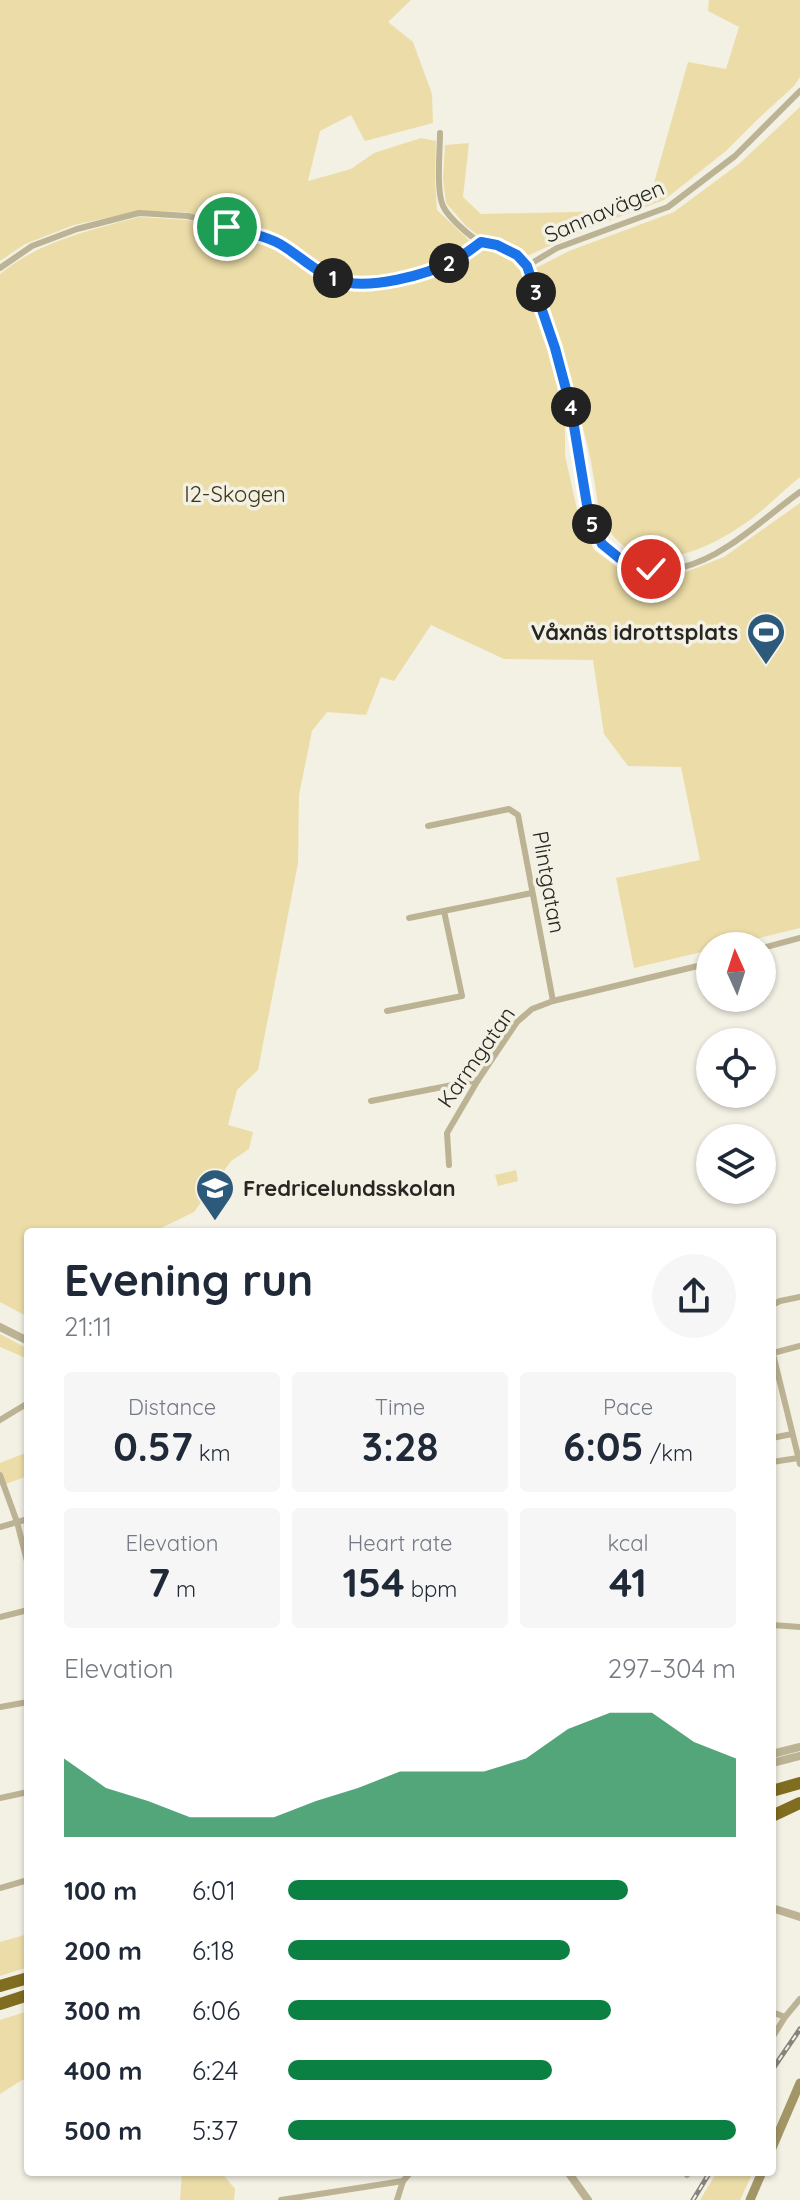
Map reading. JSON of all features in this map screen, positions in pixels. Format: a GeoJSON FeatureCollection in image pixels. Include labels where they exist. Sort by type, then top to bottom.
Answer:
{"type":"FeatureCollection","features":[{"type":"Feature","properties":{"kind":"highway"},"geometry":{"type":"LineString","coordinates":[[776,1790],[800,1783]]}},
{"type":"Feature","properties":{"kind":"highway"},"geometry":{"type":"LineString","coordinates":[[776,1806],[800,1801]]}},
{"type":"Feature","properties":{"kind":"highway"},"geometry":{"type":"LineString","coordinates":[[776,1814],[800,1801]]}},
{"type":"Feature","properties":{"kind":"highway"},"geometry":{"type":"LineString","coordinates":[[0,1986],[24,1979]]}},
{"type":"Feature","properties":{"kind":"highway"},"geometry":{"type":"LineString","coordinates":[[0,2004],[24,1996]]}},
{"type":"Feature","properties":{"kind":"main road"},"geometry":{"type":"LineString","coordinates":[[776,2139],[800,2083]]}},
{"type":"Feature","properties":{"kind":"main road"},"geometry":{"type":"LineString","coordinates":[[750,2200],[760,2176]]}},
{"type":"Feature","properties":{"kind":"street","name":"Sannavägen"},"geometry":{"type":"LineString","coordinates":[[527,266],[557,248],[668,207],[735,156],[800,91]]}},
{"type":"Feature","properties":{"kind":"street"},"geometry":{"type":"LineString","coordinates":[[440,133],[443,206],[460,228],[481,242],[497,245],[517,255],[527,266],[555,348],[571,408],[589,517],[602,544],[624,562],[651,569],[684,566],[719,551],[743,536],[800,492]]}},
{"type":"Feature","properties":{"kind":"street"},"geometry":{"type":"LineString","coordinates":[[0,268],[32,246],[77,229],[139,213],[188,216],[262,236],[338,281],[358,283],[401,279],[441,267],[481,242]]}},
{"type":"Feature","properties":{"kind":"street","name":"Plintgatan"},"geometry":{"type":"LineString","coordinates":[[428,826],[509,809],[518,815],[553,1001]]}},
{"type":"Feature","properties":{"kind":"street"},"geometry":{"type":"LineString","coordinates":[[409,918],[532,893]]}},
{"type":"Feature","properties":{"kind":"street"},"geometry":{"type":"LineString","coordinates":[[387,1011],[462,996],[444,911]]}},
{"type":"Feature","properties":{"kind":"street"},"geometry":{"type":"LineString","coordinates":[[776,944],[800,938]]}},
{"type":"Feature","properties":{"kind":"street","name":"Karmgatan"},"geometry":{"type":"LineString","coordinates":[[449,1165],[447,1133],[517,1022],[532,1009],[553,1001],[696,966]]}},
{"type":"Feature","properties":{"kind":"street"},"geometry":{"type":"LineString","coordinates":[[371,1101],[478,1080]]}},
{"type":"Feature","properties":{"kind":"street"},"geometry":{"type":"LineString","coordinates":[[776,1303],[800,1297]]}},
{"type":"Feature","properties":{"kind":"street"},"geometry":{"type":"LineString","coordinates":[[0,1327],[24,1339]]}},
{"type":"Feature","properties":{"kind":"street"},"geometry":{"type":"LineString","coordinates":[[776,1350],[800,1346]]}},
{"type":"Feature","properties":{"kind":"street"},"geometry":{"type":"LineString","coordinates":[[776,1368],[799,1461],[776,1462]]}},
{"type":"Feature","properties":{"kind":"street"},"geometry":{"type":"LineString","coordinates":[[0,1420],[24,1407]]}},
{"type":"Feature","properties":{"kind":"street"},"geometry":{"type":"LineString","coordinates":[[776,1437],[792,1434]]}},
{"type":"Feature","properties":{"kind":"street"},"geometry":{"type":"LineString","coordinates":[[0,1475],[24,1549]]}},
{"type":"Feature","properties":{"kind":"street"},"geometry":{"type":"LineString","coordinates":[[0,1527],[24,1520]]}},
{"type":"Feature","properties":{"kind":"street"},"geometry":{"type":"LineString","coordinates":[[0,1617],[24,1611]]}},
{"type":"Feature","properties":{"kind":"street"},"geometry":{"type":"LineString","coordinates":[[776,1625],[800,1627]]}},
{"type":"Feature","properties":{"kind":"street"},"geometry":{"type":"LineString","coordinates":[[0,1707],[24,1703]]}},
{"type":"Feature","properties":{"kind":"street"},"geometry":{"type":"LineString","coordinates":[[776,1753],[800,1747]]}},
{"type":"Feature","properties":{"kind":"street"},"geometry":{"type":"LineString","coordinates":[[776,1762],[800,1756]]}},
{"type":"Feature","properties":{"kind":"street"},"geometry":{"type":"LineString","coordinates":[[0,1798],[24,1793]]}},
{"type":"Feature","properties":{"kind":"street"},"geometry":{"type":"LineString","coordinates":[[0,1888],[24,1881]]}},
{"type":"Feature","properties":{"kind":"street"},"geometry":{"type":"LineString","coordinates":[[776,1909],[800,1917]]}},
{"type":"Feature","properties":{"kind":"street"},"geometry":{"type":"LineString","coordinates":[[776,2032],[800,1999]]}},
{"type":"Feature","properties":{"kind":"street"},"geometry":{"type":"LineString","coordinates":[[776,2014],[785,2017]]}},
{"type":"Feature","properties":{"kind":"street"},"geometry":{"type":"LineString","coordinates":[[397,2200],[407,2176]]}},
{"type":"Feature","properties":{"kind":"street"},"geometry":{"type":"LineString","coordinates":[[571,2176],[588,2200]]}},
{"type":"Feature","properties":{"kind":"street"},"geometry":{"type":"LineString","coordinates":[[281,2200],[403,2181]]}},
{"type":"Feature","properties":{"kind":"green space"},"geometry":{"type":"Polygon","coordinates":[[[0,0],[411,0],[388,22],[413,42],[432,94],[433,123],[365,141],[351,115],[320,131],[308,181],[351,169],[374,153],[421,138],[436,141],[437,210],[472,243],[442,263],[400,276],[358,281],[340,278],[312,265],[263,232],[185,212],[140,211],[74,225],[25,244],[0,261],[0,0]]]}},
{"type":"Feature","properties":{"kind":"green space"},"geometry":{"type":"Polygon","coordinates":[[[709,0],[800,0],[800,77],[726,151],[664,200],[527,256],[503,242],[483,239],[466,226],[446,203],[443,179],[445,145],[469,143],[463,197],[481,214],[620,211],[652,190],[688,62],[726,69],[739,27],[708,11],[709,0]]]}},
{"type":"Feature","properties":{"kind":"green space"},"geometry":{"type":"Polygon","coordinates":[[[800,107],[800,477],[759,513],[706,546],[666,557],[647,556],[629,550],[614,536],[601,515],[573,390],[534,269],[569,251],[674,212],[740,163],[800,107]]]}},
{"type":"Feature","properties":{"kind":"green space","name":"I2-Skogen"},"geometry":{"type":"Polygon","coordinates":[[[139,217],[188,220],[262,239],[280,248],[309,271],[336,284],[359,286],[402,282],[441,270],[478,248],[494,250],[517,261],[528,288],[565,406],[565,455],[578,514],[594,550],[619,568],[650,576],[686,572],[724,557],[800,503],[800,928],[776,934],[696,932],[696,953],[634,968],[616,878],[700,860],[681,767],[628,766],[604,734],[593,660],[504,659],[431,625],[394,681],[381,677],[366,715],[327,712],[312,731],[299,795],[298,863],[258,1070],[237,1090],[228,1125],[253,1132],[249,1149],[231,1161],[194,1212],[161,1228],[24,1228],[24,1315],[0,1302],[0,274],[49,245],[139,217]]]}},
{"type":"Feature","properties":{"kind":"green space"},"geometry":{"type":"Polygon","coordinates":[[[516,1170],[518,1181],[498,1186],[495,1175],[516,1170]]]}},
{"type":"Feature","properties":{"kind":"green space"},"geometry":{"type":"Polygon","coordinates":[[[0,1334],[24,1347],[24,1357],[0,1347],[0,1334]]]}},
{"type":"Feature","properties":{"kind":"green space"},"geometry":{"type":"Polygon","coordinates":[[[24,1454],[24,1477],[0,1486],[0,1463],[24,1454]]]}},
{"type":"Feature","properties":{"kind":"green space"},"geometry":{"type":"Polygon","coordinates":[[[24,1935],[24,1968],[0,1976],[0,1942],[24,1935]]]}},
{"type":"Feature","properties":{"kind":"green space"},"geometry":{"type":"Polygon","coordinates":[[[24,2012],[24,2080],[0,2094],[0,2020],[24,2012]]]}},
{"type":"Feature","properties":{"kind":"green space"},"geometry":{"type":"Polygon","coordinates":[[[182,2176],[224,2176],[235,2189],[234,2200],[180,2200],[182,2176]]]}},
{"type":"Feature","properties":{"kind":"green space"},"geometry":{"type":"Polygon","coordinates":[[[715,2176],[751,2176],[740,2200],[700,2200],[715,2176]]]}},
{"type":"Feature","properties":{"kind":"railway"},"geometry":{"type":"LineString","coordinates":[[776,2064],[800,2029]]}},
{"type":"Feature","properties":{"kind":"railway"},"geometry":{"type":"LineString","coordinates":[[693,2200],[708,2176]]}},
{"type":"Feature","properties":{"kind":"place","name":"Våxnäs idrottsplats"},"geometry":{"type":"Point","coordinates":[766,666]}},
{"type":"Feature","properties":{"kind":"place","name":"Fredricelundsskolan"},"geometry":{"type":"Point","coordinates":[215,1222]}},
{"type":"Feature","properties":{"kind":"route"},"geometry":{"type":"LineString","coordinates":[[227,227],[279,244],[311,267],[338,281],[358,283],[401,279],[441,267],[481,242],[497,245],[517,255],[527,266],[555,348],[571,408],[589,517],[602,544],[624,562],[651,569]]}}]}
